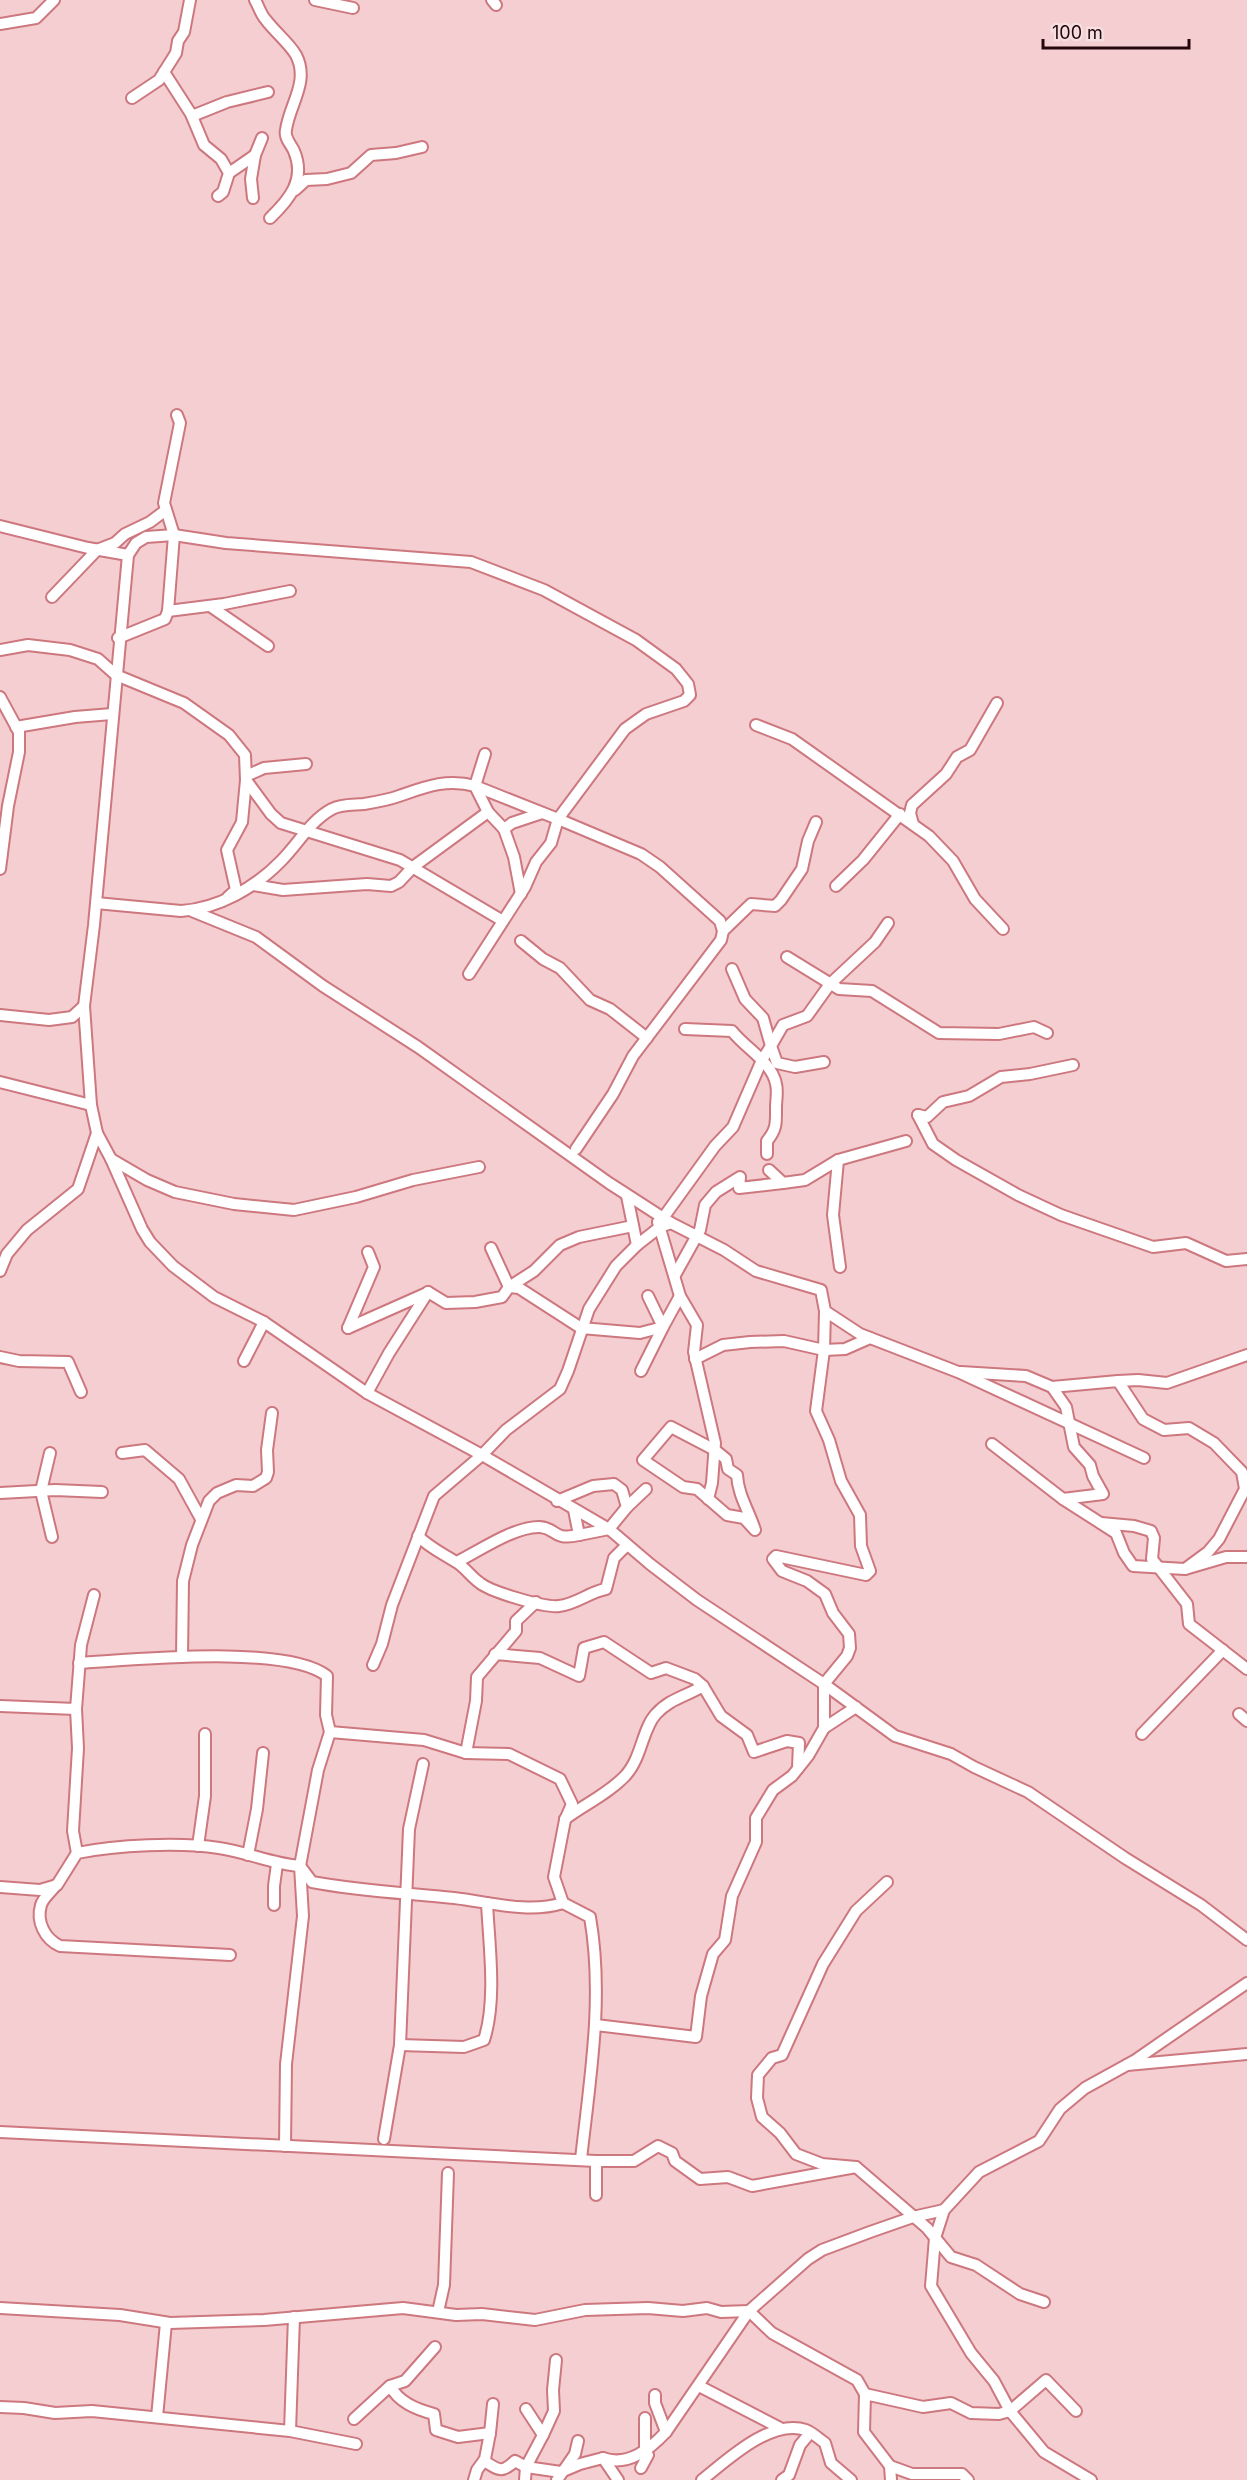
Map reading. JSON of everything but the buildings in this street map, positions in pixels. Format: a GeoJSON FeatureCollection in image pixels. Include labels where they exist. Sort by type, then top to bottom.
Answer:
{"type":"FeatureCollection","features":[{"type":"Feature","properties":{"kind":"street"},"geometry":{"type":"LineString","coordinates":[[0,24],[36,18],[54,0]]}},
{"type":"Feature","properties":{"kind":"street"},"geometry":{"type":"LineString","coordinates":[[132,98],[159,80],[176,53],[178,41],[184,32],[190,0]]}},
{"type":"Feature","properties":{"kind":"street"},"geometry":{"type":"LineString","coordinates":[[255,0],[264,18],[296,56],[302,74],[298,99],[288,118],[285,134],[299,165],[298,180],[289,201],[270,218]]}},
{"type":"Feature","properties":{"kind":"street"},"geometry":{"type":"LineString","coordinates":[[315,0],[353,8]]}},
{"type":"Feature","properties":{"kind":"street"},"geometry":{"type":"LineString","coordinates":[[164,72],[192,116],[204,145],[221,159],[230,172]]}},
{"type":"Feature","properties":{"kind":"street"},"geometry":{"type":"LineString","coordinates":[[192,116],[227,102],[268,92]]}},
{"type":"Feature","properties":{"kind":"street"},"geometry":{"type":"LineString","coordinates":[[253,198],[251,179],[255,155],[262,138]]}},
{"type":"Feature","properties":{"kind":"street"},"geometry":{"type":"LineString","coordinates":[[292,193],[306,180],[327,179],[351,173],[371,155],[396,153],[422,147]]}},
{"type":"Feature","properties":{"kind":"street"},"geometry":{"type":"LineString","coordinates":[[218,196],[224,192],[230,172],[255,155]]}},
{"type":"Feature","properties":{"kind":"street"},"geometry":{"type":"LineString","coordinates":[[118,638],[165,620],[168,611],[174,535],[164,503],[180,423],[177,416]]}},
{"type":"Feature","properties":{"kind":"street"},"geometry":{"type":"LineString","coordinates":[[52,597],[97,550],[115,543],[125,534],[150,522],[165,510]]}},
{"type":"Feature","properties":{"kind":"street"},"geometry":{"type":"LineString","coordinates":[[0,526],[97,550],[128,555]]}},
{"type":"Feature","properties":{"kind":"street"},"geometry":{"type":"LineString","coordinates":[[468,974],[521,894],[536,862],[551,843],[558,819],[625,729],[646,714],[684,701],[690,696],[690,688],[676,669],[636,640],[544,590],[471,562],[226,543],[174,535],[146,537],[136,543],[128,555],[118,638],[96,903],[84,1006],[91,1106],[97,1133],[142,1229],[162,1255],[214,1298],[264,1322],[367,1393],[482,1455],[557,1501],[609,1529],[697,1600],[824,1684],[899,1738],[951,1754],[1034,1795],[1125,1858],[1208,1910],[1247,1940]]}},
{"type":"Feature","properties":{"kind":"street"},"geometry":{"type":"LineString","coordinates":[[168,611],[210,606],[290,591]]}},
{"type":"Feature","properties":{"kind":"street"},"geometry":{"type":"LineString","coordinates":[[210,606],[268,646]]}},
{"type":"Feature","properties":{"kind":"street"},"geometry":{"type":"LineString","coordinates":[[0,650],[28,645],[70,650],[98,659],[116,675],[184,703],[229,735],[245,754],[246,778],[242,822],[226,850],[236,890],[226,899]]}},
{"type":"Feature","properties":{"kind":"street"},"geometry":{"type":"LineString","coordinates":[[0,697],[19,732],[19,752],[1,842],[0,869]]}},
{"type":"Feature","properties":{"kind":"street"},"geometry":{"type":"LineString","coordinates":[[913,824],[910,813],[912,805],[946,774],[957,757],[970,750],[997,703]]}},
{"type":"Feature","properties":{"kind":"street"},"geometry":{"type":"LineString","coordinates":[[16,727],[75,717],[112,714]]}},
{"type":"Feature","properties":{"kind":"street"},"geometry":{"type":"LineString","coordinates":[[756,725],[792,739],[929,836],[953,861],[975,899],[1003,929]]}},
{"type":"Feature","properties":{"kind":"street"},"geometry":{"type":"LineString","coordinates":[[486,754],[475,786],[488,812],[504,829],[514,857],[521,894]]}},
{"type":"Feature","properties":{"kind":"street"},"geometry":{"type":"LineString","coordinates":[[246,778],[264,768],[306,764]]}},
{"type":"Feature","properties":{"kind":"street"},"geometry":{"type":"LineString","coordinates":[[246,778],[281,823],[400,860],[503,921]]}},
{"type":"Feature","properties":{"kind":"street"},"geometry":{"type":"LineString","coordinates":[[96,903],[130,908],[192,910],[226,899],[253,885],[281,862],[324,814],[338,806],[382,801],[434,784],[462,783],[475,786],[641,854],[660,867],[685,891],[716,915],[723,931]]}},
{"type":"Feature","properties":{"kind":"street"},"geometry":{"type":"LineString","coordinates":[[253,885],[283,890],[367,884],[386,886],[399,882],[413,867],[488,812]]}},
{"type":"Feature","properties":{"kind":"street"},"geometry":{"type":"LineString","coordinates":[[504,829],[512,823],[542,813]]}},
{"type":"Feature","properties":{"kind":"street"},"geometry":{"type":"LineString","coordinates":[[836,886],[863,860],[900,814]]}},
{"type":"Feature","properties":{"kind":"street"},"geometry":{"type":"LineString","coordinates":[[576,1149],[613,1095],[633,1056],[721,940],[723,931],[751,904],[775,906],[781,900],[802,869],[808,841],[816,822]]}},
{"type":"Feature","properties":{"kind":"street"},"geometry":{"type":"LineString","coordinates":[[192,910],[256,937],[323,986],[418,1047],[662,1220],[724,1250],[762,1274],[821,1290],[825,1311],[824,1350],[816,1414],[827,1433],[841,1481],[860,1515],[861,1543],[870,1571],[866,1575],[776,1556],[773,1559],[782,1571],[807,1581],[825,1594],[832,1610],[849,1634],[850,1648],[847,1656],[824,1684],[824,1728]]}},
{"type":"Feature","properties":{"kind":"street"},"geometry":{"type":"LineString","coordinates":[[373,1665],[382,1644],[392,1605],[434,1496],[482,1455],[506,1430],[560,1389],[589,1309],[616,1266],[662,1220],[715,1146],[733,1127],[762,1060],[783,1025],[807,1016],[830,984],[875,942],[888,922]]}},
{"type":"Feature","properties":{"kind":"street"},"geometry":{"type":"LineString","coordinates":[[521,941],[543,959],[560,968],[590,1000],[610,1010],[647,1038]]}},
{"type":"Feature","properties":{"kind":"street"},"geometry":{"type":"LineString","coordinates":[[787,957],[838,989],[872,991],[939,1033],[999,1034],[1034,1027],[1047,1033]]}},
{"type":"Feature","properties":{"kind":"street"},"geometry":{"type":"LineString","coordinates":[[732,969],[745,999],[763,1018],[777,1063],[795,1067],[824,1062]]}},
{"type":"Feature","properties":{"kind":"street"},"geometry":{"type":"LineString","coordinates":[[0,1015],[49,1020],[72,1017],[84,1006]]}},
{"type":"Feature","properties":{"kind":"street"},"geometry":{"type":"LineString","coordinates":[[686,1029],[732,1031],[741,1043],[770,1069],[776,1084],[775,1131],[766,1141],[767,1154]]}},
{"type":"Feature","properties":{"kind":"street"},"geometry":{"type":"LineString","coordinates":[[1073,1065],[1030,1074],[1001,1077],[969,1096],[943,1102],[927,1117],[918,1115],[933,1144],[956,1160],[1018,1195],[1061,1215],[1154,1247],[1186,1243],[1226,1261],[1247,1259]]}},
{"type":"Feature","properties":{"kind":"street"},"geometry":{"type":"LineString","coordinates":[[0,1082],[91,1106]]}},
{"type":"Feature","properties":{"kind":"street"},"geometry":{"type":"LineString","coordinates":[[0,1271],[7,1254],[27,1230],[78,1189],[97,1133]]}},
{"type":"Feature","properties":{"kind":"street"},"geometry":{"type":"LineString","coordinates":[[675,1275],[701,1227],[705,1205],[716,1192],[732,1180],[740,1177],[737,1186],[740,1188],[805,1179],[838,1160],[906,1141]]}},
{"type":"Feature","properties":{"kind":"street"},"geometry":{"type":"LineString","coordinates":[[111,1159],[147,1180],[175,1191],[234,1204],[294,1210],[356,1197],[413,1180],[479,1167]]}},
{"type":"Feature","properties":{"kind":"street"},"geometry":{"type":"LineString","coordinates":[[838,1160],[833,1215],[840,1267]]}},
{"type":"Feature","properties":{"kind":"street"},"geometry":{"type":"LineString","coordinates":[[769,1170],[783,1183]]}},
{"type":"Feature","properties":{"kind":"street"},"geometry":{"type":"LineString","coordinates":[[627,1196],[637,1245]]}},
{"type":"Feature","properties":{"kind":"street"},"geometry":{"type":"LineString","coordinates":[[662,1220],[680,1296],[697,1324],[693,1346],[715,1450],[708,1499]]}},
{"type":"Feature","properties":{"kind":"street"},"geometry":{"type":"LineString","coordinates":[[428,1292],[446,1303],[476,1302],[502,1297],[509,1287],[534,1271],[560,1245],[579,1237],[633,1226]]}},
{"type":"Feature","properties":{"kind":"street"},"geometry":{"type":"LineString","coordinates":[[491,1248],[509,1287]]}},
{"type":"Feature","properties":{"kind":"street"},"geometry":{"type":"LineString","coordinates":[[368,1252],[374,1267],[348,1328],[428,1292]]}},
{"type":"Feature","properties":{"kind":"street"},"geometry":{"type":"LineString","coordinates":[[509,1287],[519,1288],[581,1328],[640,1333],[663,1327]]}},
{"type":"Feature","properties":{"kind":"street"},"geometry":{"type":"LineString","coordinates":[[367,1393],[389,1353],[428,1292]]}},
{"type":"Feature","properties":{"kind":"street"},"geometry":{"type":"LineString","coordinates":[[648,1296],[663,1327]]}},
{"type":"Feature","properties":{"kind":"street"},"geometry":{"type":"LineString","coordinates":[[641,1371],[680,1296]]}},
{"type":"Feature","properties":{"kind":"street"},"geometry":{"type":"LineString","coordinates":[[825,1311],[847,1328],[958,1372],[1144,1458]]}},
{"type":"Feature","properties":{"kind":"street"},"geometry":{"type":"LineString","coordinates":[[244,1361],[264,1322]]}},
{"type":"Feature","properties":{"kind":"street"},"geometry":{"type":"LineString","coordinates":[[695,1359],[723,1345],[784,1341],[824,1350],[844,1348],[870,1338]]}},
{"type":"Feature","properties":{"kind":"street"},"geometry":{"type":"LineString","coordinates":[[1052,1387],[1138,1380],[1167,1383],[1247,1355]]}},
{"type":"Feature","properties":{"kind":"street"},"geometry":{"type":"LineString","coordinates":[[0,1357],[19,1361],[68,1362],[81,1392]]}},
{"type":"Feature","properties":{"kind":"street"},"geometry":{"type":"LineString","coordinates":[[958,1372],[1026,1376],[1052,1387],[1065,1403],[1074,1447],[1090,1465],[1102,1494],[1063,1499]]}},
{"type":"Feature","properties":{"kind":"street"},"geometry":{"type":"LineString","coordinates":[[1118,1381],[1143,1419],[1164,1430],[1189,1428],[1214,1443],[1242,1472],[1245,1489],[1219,1539],[1208,1552],[1185,1569]]}},
{"type":"Feature","properties":{"kind":"street"},"geometry":{"type":"LineString","coordinates":[[182,1657],[183,1581],[201,1519],[209,1500],[217,1493],[236,1485],[253,1486],[266,1478],[272,1413]]}},
{"type":"Feature","properties":{"kind":"street"},"geometry":{"type":"LineString","coordinates":[[671,1427],[715,1450],[726,1459],[728,1469],[737,1475],[738,1490],[748,1509],[754,1530],[744,1518],[726,1515],[708,1499],[697,1489],[683,1487],[643,1460],[671,1427]]}},
{"type":"Feature","properties":{"kind":"street"},"geometry":{"type":"LineString","coordinates":[[992,1444],[1063,1499],[1116,1533],[1124,1553],[1133,1566],[1185,1569],[1226,1557],[1247,1557]]}},
{"type":"Feature","properties":{"kind":"street"},"geometry":{"type":"LineString","coordinates":[[122,1453],[145,1450],[179,1479],[201,1519]]}},
{"type":"Feature","properties":{"kind":"street"},"geometry":{"type":"LineString","coordinates":[[50,1453],[41,1491],[52,1537]]}},
{"type":"Feature","properties":{"kind":"street"},"geometry":{"type":"LineString","coordinates":[[557,1501],[593,1486],[614,1484],[622,1490],[627,1507]]}},
{"type":"Feature","properties":{"kind":"street"},"geometry":{"type":"LineString","coordinates":[[458,1562],[514,1532],[541,1527],[563,1539],[609,1529],[646,1489]]}},
{"type":"Feature","properties":{"kind":"street"},"geometry":{"type":"LineString","coordinates":[[0,1493],[102,1492]]}},
{"type":"Feature","properties":{"kind":"street"},"geometry":{"type":"LineString","coordinates":[[191,1500],[209,1500]]}},
{"type":"Feature","properties":{"kind":"street"},"geometry":{"type":"LineString","coordinates":[[574,1510],[579,1535]]}},
{"type":"Feature","properties":{"kind":"street"},"geometry":{"type":"LineString","coordinates":[[1098,1523],[1134,1526],[1151,1531],[1154,1538],[1151,1557],[1188,1606],[1189,1624],[1247,1669]]}},
{"type":"Feature","properties":{"kind":"street"},"geometry":{"type":"LineString","coordinates":[[418,1536],[431,1548],[458,1562],[481,1584],[518,1599],[558,1606],[585,1599],[593,1592],[606,1589],[614,1558],[627,1545]]}},
{"type":"Feature","properties":{"kind":"street"},"geometry":{"type":"LineString","coordinates":[[94,1595],[81,1645],[79,1663],[76,1709],[78,1748],[73,1831],[77,1853],[57,1885],[41,1903],[40,1920],[51,1941],[60,1946],[230,1955]]}},
{"type":"Feature","properties":{"kind":"street"},"geometry":{"type":"LineString","coordinates":[[466,1752],[476,1701],[477,1677],[516,1631],[516,1621],[536,1602]]}},
{"type":"Feature","properties":{"kind":"street"},"geometry":{"type":"LineString","coordinates":[[495,1654],[540,1658],[579,1676],[584,1648],[604,1642],[651,1673],[666,1668],[695,1679],[703,1686],[721,1716],[747,1735],[754,1752],[787,1741],[799,1743],[798,1768]]}},
{"type":"Feature","properties":{"kind":"street"},"geometry":{"type":"LineString","coordinates":[[1142,1734],[1223,1650]]}},
{"type":"Feature","properties":{"kind":"street"},"geometry":{"type":"LineString","coordinates":[[79,1663],[182,1657],[259,1658],[318,1669],[327,1676],[326,1714],[330,1732],[318,1770],[300,1866],[303,1916],[286,2064],[285,2146]]}},
{"type":"Feature","properties":{"kind":"street"},"geometry":{"type":"LineString","coordinates":[[565,1820],[590,1801],[608,1792],[627,1774],[636,1760],[654,1715],[671,1701],[691,1694],[703,1686]]}},
{"type":"Feature","properties":{"kind":"street"},"geometry":{"type":"LineString","coordinates":[[0,1706],[76,1709]]}},
{"type":"Feature","properties":{"kind":"street"},"geometry":{"type":"LineString","coordinates":[[596,2025],[696,2037],[701,1996],[713,1954],[725,1940],[732,1896],[756,1842],[756,1818],[773,1790],[792,1776],[824,1728],[856,1707]]}},
{"type":"Feature","properties":{"kind":"street"},"geometry":{"type":"LineString","coordinates":[[330,1732],[424,1740],[466,1752],[509,1754],[560,1779],[572,1804],[565,1820],[554,1877],[563,1903],[590,1917],[595,1943],[596,2025],[580,2159]]}},
{"type":"Feature","properties":{"kind":"street"},"geometry":{"type":"LineString","coordinates":[[198,1846],[205,1796],[205,1734]]}},
{"type":"Feature","properties":{"kind":"street"},"geometry":{"type":"LineString","coordinates":[[248,1855],[257,1809],[263,1753]]}},
{"type":"Feature","properties":{"kind":"street"},"geometry":{"type":"LineString","coordinates":[[384,2139],[399,2045],[409,1829],[423,1764]]}},
{"type":"Feature","properties":{"kind":"street"},"geometry":{"type":"LineString","coordinates":[[77,1853],[108,1847],[198,1846],[218,1848],[278,1864],[300,1866],[312,1882],[341,1887],[546,1909],[563,1903]]}},
{"type":"Feature","properties":{"kind":"street"},"geometry":{"type":"LineString","coordinates":[[274,1905],[274,1886],[278,1864]]}},
{"type":"Feature","properties":{"kind":"street"},"geometry":{"type":"LineString","coordinates":[[887,1881],[856,1911],[823,1964],[782,2055],[772,2058],[758,2075],[757,2098],[762,2117],[780,2133],[796,2154],[822,2164],[856,2167],[927,2228],[951,2257],[976,2265],[1020,2294],[1044,2302]]}},
{"type":"Feature","properties":{"kind":"street"},"geometry":{"type":"LineString","coordinates":[[0,1887],[40,1890],[57,1885]]}},
{"type":"Feature","properties":{"kind":"street"},"geometry":{"type":"LineString","coordinates":[[399,2045],[464,2047],[484,2040],[488,2026],[490,1978],[486,1903]]}},
{"type":"Feature","properties":{"kind":"street"},"geometry":{"type":"LineString","coordinates":[[1091,2480],[1044,2452],[1010,2411],[994,2381],[971,2353],[931,2286],[935,2238],[944,2210],[979,2172],[1039,2141],[1060,2109],[1085,2088],[1126,2065],[1247,1983]]}},
{"type":"Feature","properties":{"kind":"street"},"geometry":{"type":"LineString","coordinates":[[1126,2065],[1247,2054]]}},
{"type":"Feature","properties":{"kind":"street"},"geometry":{"type":"LineString","coordinates":[[0,2132],[596,2161],[634,2161],[658,2146],[672,2153],[675,2161],[700,2179],[728,2177],[752,2186],[856,2167]]}},
{"type":"Feature","properties":{"kind":"street"},"geometry":{"type":"LineString","coordinates":[[596,2161],[597,2195]]}},
{"type":"Feature","properties":{"kind":"street"},"geometry":{"type":"LineString","coordinates":[[438,2312],[444,2285],[448,2173]]}},
{"type":"Feature","properties":{"kind":"street"},"geometry":{"type":"LineString","coordinates":[[484,2461],[497,2470],[506,2469],[515,2461],[526,2467],[559,2476],[580,2464],[603,2458],[613,2462],[627,2460],[645,2451],[666,2432],[749,2311],[816,2254],[913,2217],[944,2210]]}},
{"type":"Feature","properties":{"kind":"street"},"geometry":{"type":"LineString","coordinates":[[0,2308],[120,2315],[166,2323],[294,2318],[355,2313],[379,2308],[403,2308],[535,2320],[585,2310],[648,2308],[683,2311],[707,2308],[721,2312],[749,2311],[772,2333],[857,2380],[865,2394],[864,2432],[890,2466],[912,2474],[962,2474],[968,2480]]}},
{"type":"Feature","properties":{"kind":"street"},"geometry":{"type":"LineString","coordinates":[[290,2431],[294,2318]]}},
{"type":"Feature","properties":{"kind":"street"},"geometry":{"type":"LineString","coordinates":[[157,2417],[166,2323]]}},
{"type":"Feature","properties":{"kind":"street"},"geometry":{"type":"LineString","coordinates":[[354,2419],[390,2386],[405,2381],[435,2347]]}},
{"type":"Feature","properties":{"kind":"street"},"geometry":{"type":"LineString","coordinates":[[525,2480],[526,2467],[554,2411],[553,2390],[556,2360]]}},
{"type":"Feature","properties":{"kind":"street"},"geometry":{"type":"LineString","coordinates":[[865,2394],[923,2407],[951,2403],[971,2413],[999,2414],[1010,2411],[1046,2380],[1076,2411]]}},
{"type":"Feature","properties":{"kind":"street"},"geometry":{"type":"LineString","coordinates":[[390,2386],[396,2397],[420,2410],[434,2414],[436,2430],[458,2436],[490,2433]]}},
{"type":"Feature","properties":{"kind":"street"},"geometry":{"type":"LineString","coordinates":[[699,2386],[780,2428],[805,2429],[825,2443],[831,2463],[851,2480]]}},
{"type":"Feature","properties":{"kind":"street"},"geometry":{"type":"LineString","coordinates":[[655,2395],[655,2403],[666,2432]]}},
{"type":"Feature","properties":{"kind":"street"},"geometry":{"type":"LineString","coordinates":[[474,2480],[477,2470],[484,2461],[493,2404]]}},
{"type":"Feature","properties":{"kind":"street"},"geometry":{"type":"LineString","coordinates":[[0,2407],[55,2413],[92,2411],[157,2417],[290,2431],[356,2444]]}},
{"type":"Feature","properties":{"kind":"street"},"geometry":{"type":"LineString","coordinates":[[526,2409],[543,2435]]}},
{"type":"Feature","properties":{"kind":"street"},"geometry":{"type":"LineString","coordinates":[[641,2469],[648,2455],[645,2451],[645,2418]]}},
{"type":"Feature","properties":{"kind":"street"},"geometry":{"type":"LineString","coordinates":[[702,2480],[761,2436],[780,2428]]}},
{"type":"Feature","properties":{"kind":"street"},"geometry":{"type":"LineString","coordinates":[[782,2480],[789,2475],[800,2445],[810,2433]]}},
{"type":"Feature","properties":{"kind":"street"},"geometry":{"type":"LineString","coordinates":[[559,2476],[575,2454],[578,2441]]}},
{"type":"Feature","properties":{"kind":"street"},"geometry":{"type":"LineString","coordinates":[[603,2458],[618,2480]]}},
{"type":"Feature","properties":{"kind":"street"},"geometry":{"type":"LineString","coordinates":[[890,2466],[891,2480]]}}]}
